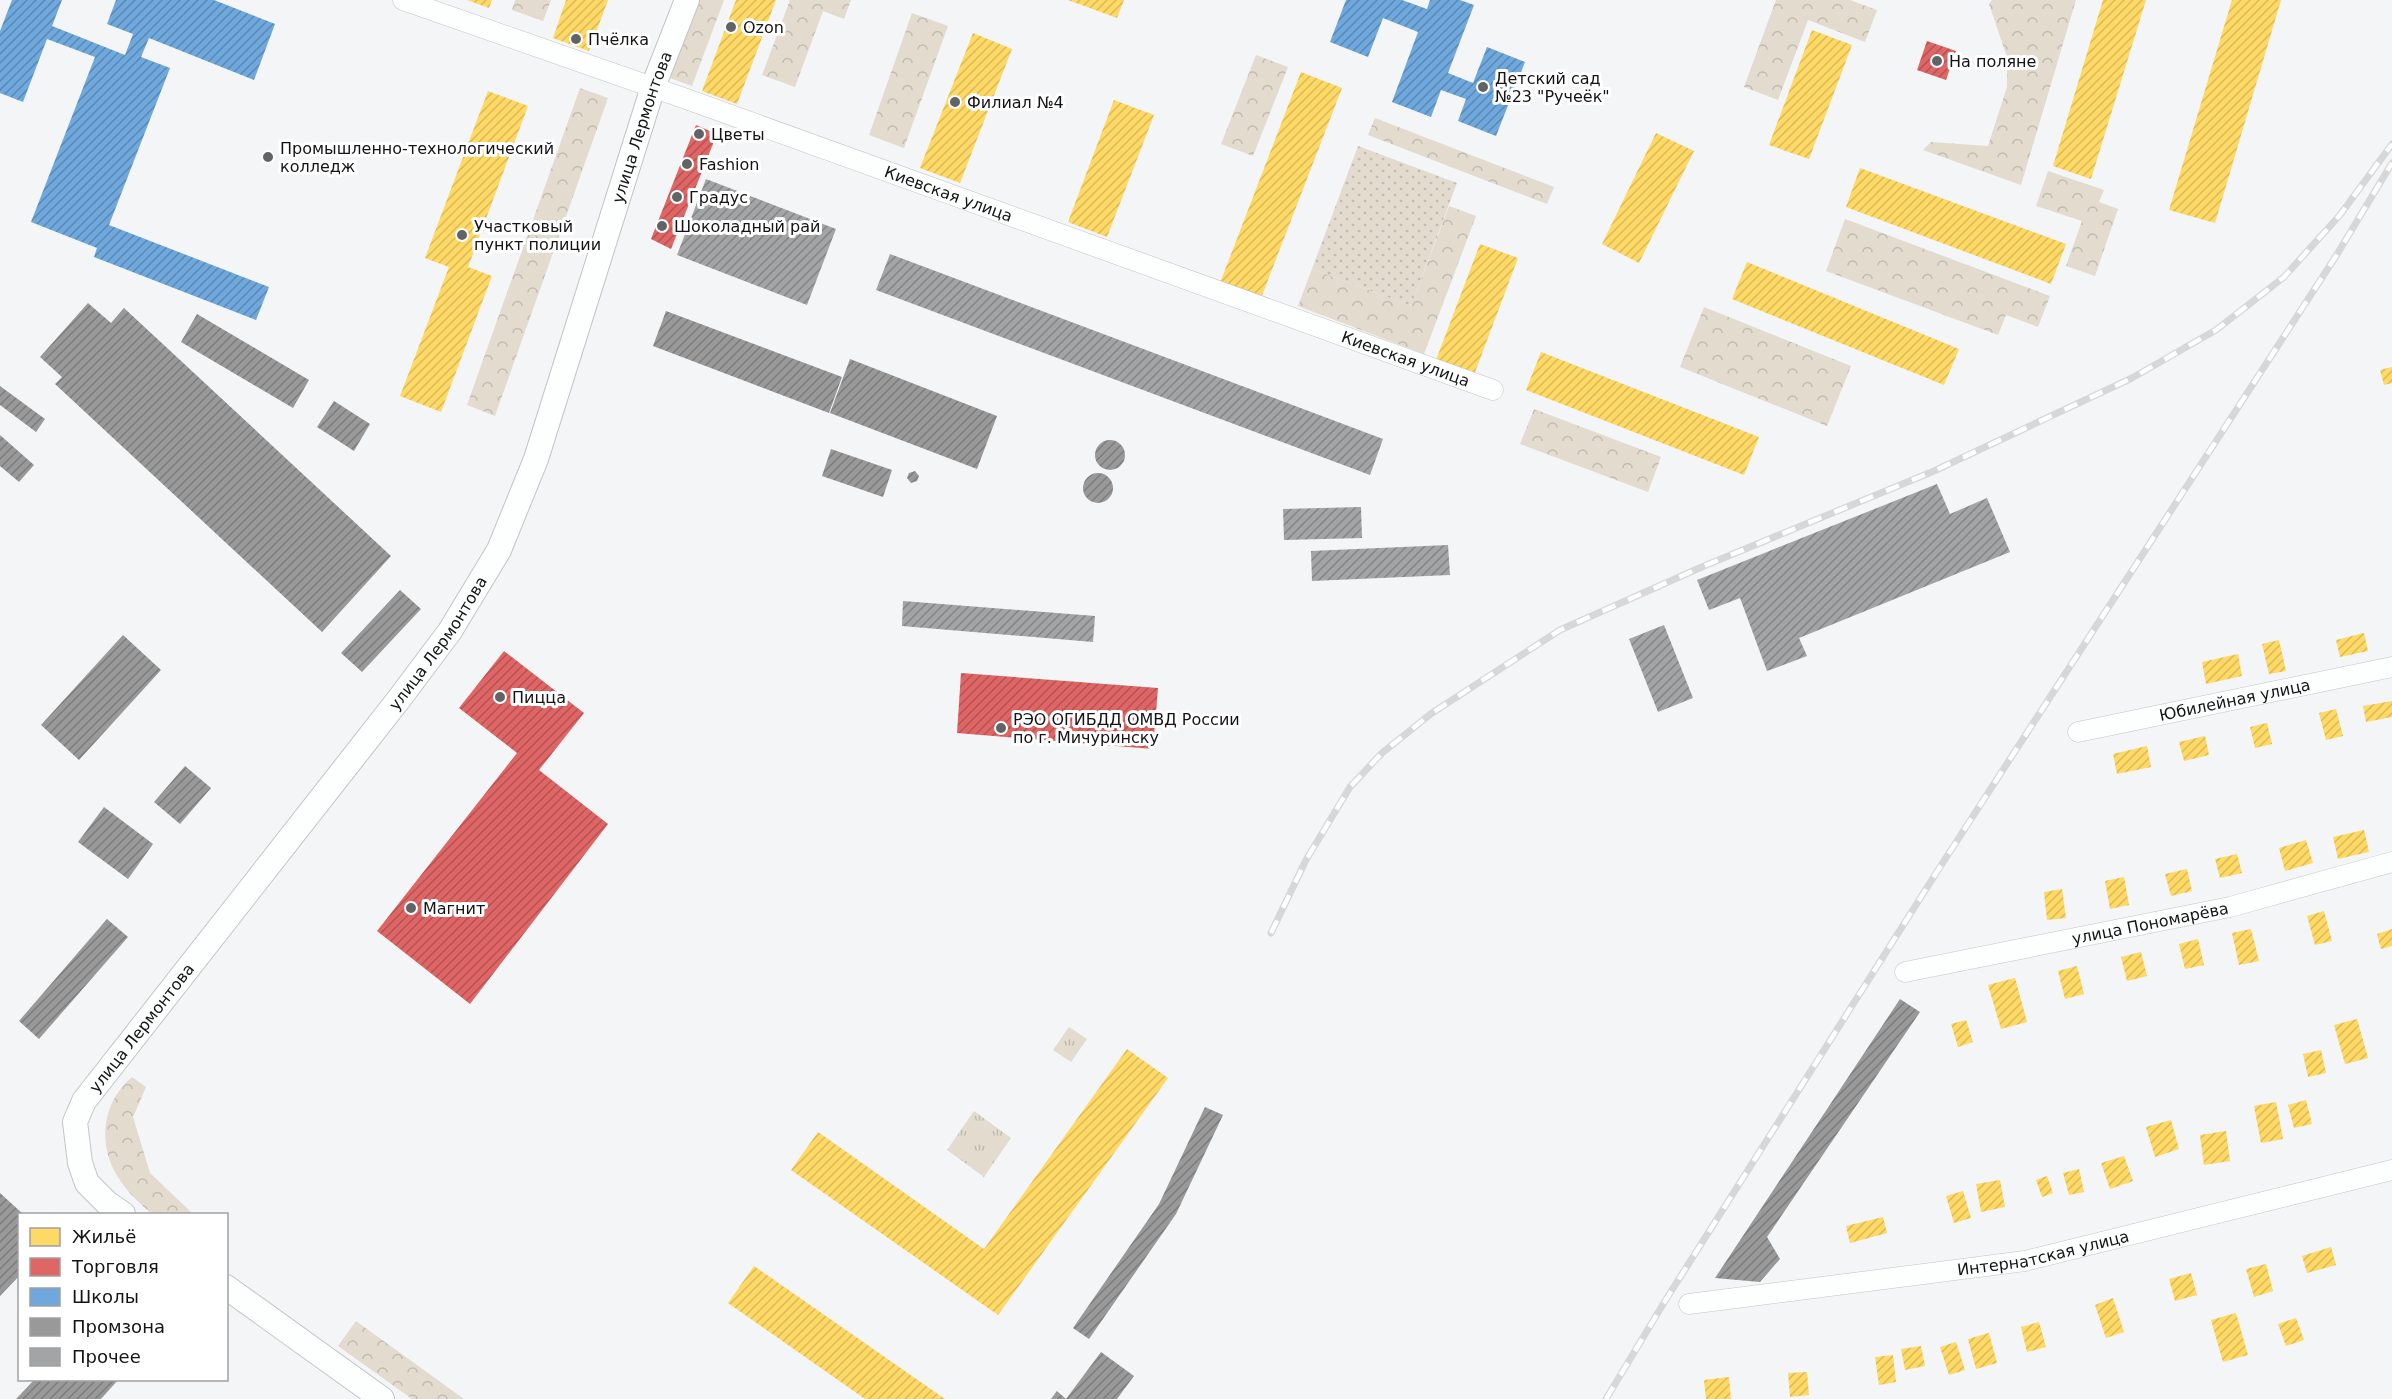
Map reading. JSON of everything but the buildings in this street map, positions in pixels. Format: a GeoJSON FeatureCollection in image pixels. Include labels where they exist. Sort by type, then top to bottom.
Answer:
{"type":"FeatureCollection","features":[{"type":"Feature","properties":{"kind":"street","name":"Киевская улица"},"geometry":{"type":"LineString","coordinates":[[403,0],[653,87],[1493,390]]}},
{"type":"Feature","properties":{"kind":"street","name":"улица Лермонтова"},"geometry":{"type":"LineString","coordinates":[[115,1209],[87,1183],[80,1163],[75,1122],[84,1101],[399,699],[450,631],[499,550],[536,459],[653,87],[687,0]]}},
{"type":"Feature","properties":{"kind":"street","name":"Юбилейная улица"},"geometry":{"type":"LineString","coordinates":[[2078,732],[2392,667]]}},
{"type":"Feature","properties":{"kind":"street","name":"улица Пономарёва"},"geometry":{"type":"LineString","coordinates":[[1905,972],[2230,907],[2392,862]]}},
{"type":"Feature","properties":{"kind":"street","name":"Интернатская улица"},"geometry":{"type":"LineString","coordinates":[[1689,1304],[2025,1261],[2392,1170]]}},
{"type":"Feature","properties":{"kind":"street"},"geometry":{"type":"LineString","coordinates":[[228,1288],[382,1399]]}},
{"type":"Feature","properties":{"kind":"green space"},"geometry":{"type":"Polygon","coordinates":[[[515,0],[551,0],[543,21],[512,10],[515,0]]]}},
{"type":"Feature","properties":{"kind":"green space"},"geometry":{"type":"Polygon","coordinates":[[[698,0],[724,0],[692,86],[670,78],[698,0]]]}},
{"type":"Feature","properties":{"kind":"green space"},"geometry":{"type":"Polygon","coordinates":[[[790,0],[851,0],[844,19],[823,11],[795,87],[762,75],[790,0]]]}},
{"type":"Feature","properties":{"kind":"green space"},"geometry":{"type":"Polygon","coordinates":[[[1776,0],[1850,0],[1877,10],[1865,42],[1808,20],[1778,100],[1744,87],[1776,0]]]}},
{"type":"Feature","properties":{"kind":"green space"},"geometry":{"type":"Polygon","coordinates":[[[1992,0],[2076,0],[2021,185],[1923,150],[1931,142],[1988,146],[2007,87],[2007,57],[1989,4],[1992,0]]]}},
{"type":"Feature","properties":{"kind":"green space"},"geometry":{"type":"Polygon","coordinates":[[[912,13],[948,26],[904,148],[869,135],[912,13]]]}},
{"type":"Feature","properties":{"kind":"green space"},"geometry":{"type":"Polygon","coordinates":[[[1256,55],[1288,67],[1253,156],[1221,144],[1256,55]]]}},
{"type":"Feature","properties":{"kind":"green space"},"geometry":{"type":"Polygon","coordinates":[[[580,88],[608,98],[495,416],[467,405],[580,88]]]}},
{"type":"Feature","properties":{"kind":"green space"},"geometry":{"type":"Polygon","coordinates":[[[1375,118],[1554,187],[1547,204],[1368,135],[1375,118]]]}},
{"type":"Feature","properties":{"kind":"green space"},"geometry":{"type":"Polygon","coordinates":[[[1358,146],[1457,183],[1411,306],[1312,269],[1358,146]]]}},
{"type":"Feature","properties":{"kind":"green space"},"geometry":{"type":"Polygon","coordinates":[[[2048,171],[2104,190],[2099,202],[2118,209],[2095,276],[2066,266],[2082,221],[2036,206],[2048,171]]]}},
{"type":"Feature","properties":{"kind":"green space"},"geometry":{"type":"Polygon","coordinates":[[[1449,206],[1476,216],[1424,354],[1298,306],[1312,269],[1411,306],[1449,206]]]}},
{"type":"Feature","properties":{"kind":"green space"},"geometry":{"type":"Polygon","coordinates":[[[1845,219],[2050,296],[2038,327],[2006,315],[1998,335],[1826,271],[1845,219]]]}},
{"type":"Feature","properties":{"kind":"green space"},"geometry":{"type":"Polygon","coordinates":[[[1704,307],[1851,366],[1827,426],[1680,367],[1704,307]]]}},
{"type":"Feature","properties":{"kind":"green space"},"geometry":{"type":"Polygon","coordinates":[[[1534,409],[1661,457],[1648,492],[1520,444],[1534,409]]]}},
{"type":"Feature","properties":{"kind":"green space"},"geometry":{"type":"Polygon","coordinates":[[[1069,1027],[1087,1039],[1071,1062],[1053,1050],[1069,1027]]]}},
{"type":"Feature","properties":{"kind":"green space"},"geometry":{"type":"Polygon","coordinates":[[[132,1077],[146,1087],[133,1117],[150,1173],[192,1213],[151,1213],[138,1202],[118,1177],[111,1164],[105,1137],[109,1111],[122,1087],[132,1077]]]}},
{"type":"Feature","properties":{"kind":"green space"},"geometry":{"type":"Polygon","coordinates":[[[974,1111],[1011,1138],[984,1177],[947,1150],[974,1111]]]}},
{"type":"Feature","properties":{"kind":"green space"},"geometry":{"type":"Polygon","coordinates":[[[356,1321],[464,1399],[412,1399],[338,1346],[356,1321]]]}},
{"type":"Feature","properties":{"kind":"railway"},"geometry":{"type":"LineString","coordinates":[[1271,933],[1306,860],[1350,787],[1382,753],[1432,713],[1560,630],[1704,566],[1934,471],[2132,378],[2216,330],[2284,277],[2340,215],[2392,144]]}},
{"type":"Feature","properties":{"kind":"railway"},"geometry":{"type":"LineString","coordinates":[[1606,1399],[1665,1301],[1940,867],[2336,256],[2392,163]]}},
{"type":"Feature","properties":{"kind":"place","name":"Ozon"},"geometry":{"type":"Point","coordinates":[731,27]}},
{"type":"Feature","properties":{"kind":"place","name":"Пчёлка"},"geometry":{"type":"Point","coordinates":[576,39]}},
{"type":"Feature","properties":{"kind":"place","name":"На поляне"},"geometry":{"type":"Point","coordinates":[1937,61]}},
{"type":"Feature","properties":{"kind":"place","name":"Детский сад №23 \"Ручеёк\""},"geometry":{"type":"Point","coordinates":[1483,87]}},
{"type":"Feature","properties":{"kind":"place","name":"Филиал №4"},"geometry":{"type":"Point","coordinates":[955,102]}},
{"type":"Feature","properties":{"kind":"place","name":"Цветы"},"geometry":{"type":"Point","coordinates":[699,134]}},
{"type":"Feature","properties":{"kind":"place","name":"Промышленно-технологический колледж"},"geometry":{"type":"Point","coordinates":[268,157]}},
{"type":"Feature","properties":{"kind":"place","name":"Fashion"},"geometry":{"type":"Point","coordinates":[687,164]}},
{"type":"Feature","properties":{"kind":"place","name":"Градус"},"geometry":{"type":"Point","coordinates":[677,197]}},
{"type":"Feature","properties":{"kind":"place","name":"Шоколадный рай"},"geometry":{"type":"Point","coordinates":[662,226]}},
{"type":"Feature","properties":{"kind":"place","name":"Участковый пункт полиции"},"geometry":{"type":"Point","coordinates":[462,235]}},
{"type":"Feature","properties":{"kind":"place","name":"Пицца"},"geometry":{"type":"Point","coordinates":[500,697]}},
{"type":"Feature","properties":{"kind":"place","name":"РЭО ОГИБДД ОМВД России по г. Мичуринску"},"geometry":{"type":"Point","coordinates":[1001,728]}},
{"type":"Feature","properties":{"kind":"place","name":"Магнит"},"geometry":{"type":"Point","coordinates":[411,908]}}]}
